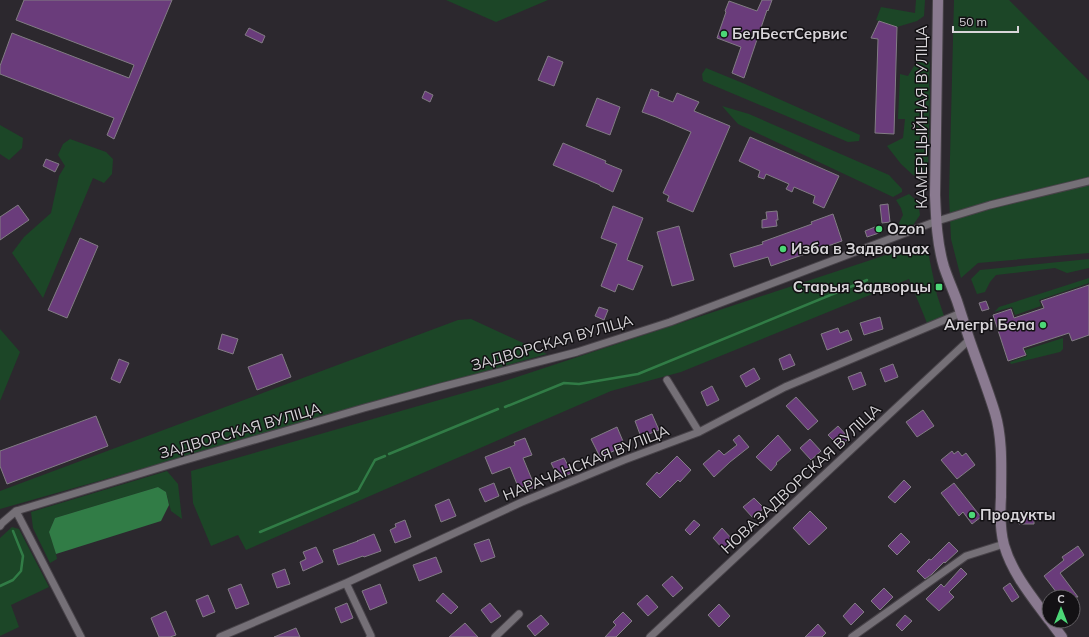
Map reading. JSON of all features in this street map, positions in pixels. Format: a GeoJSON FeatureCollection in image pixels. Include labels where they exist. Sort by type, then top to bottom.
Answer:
{"type":"FeatureCollection","features":[{"type":"Feature","properties":{"kind":"main road","name":"КАМЕРЦЫЙНАЯ ВУЛІЦА"},"geometry":{"type":"LineString","coordinates":[[938,0],[935,195],[940,250],[944,267],[993,407],[999,431],[1001,454],[1000,518],[1004,544],[1009,558],[1025,588],[1041,609]]}},
{"type":"Feature","properties":{"kind":"main road","name":"КАМЕРЦЫЙНАЯ ВУЛІЦА"},"geometry":{"type":"LineString","coordinates":[[1056,629],[1062,637]]}},
{"type":"Feature","properties":{"kind":"street","name":"ЗАДВОРСКАЯ ВУЛІЦА"},"geometry":{"type":"LineString","coordinates":[[16,511],[349,412],[592,347],[670,322],[937,221],[990,205],[1089,181]]}},
{"type":"Feature","properties":{"kind":"street","name":"НАРАЧАНСКАЯ ВУЛІЦА"},"geometry":{"type":"LineString","coordinates":[[220,637],[346,583],[522,502],[624,460],[699,432],[785,388],[960,313]]}},
{"type":"Feature","properties":{"kind":"street","name":"НОВАЗАДВОРСКАЯ ВУЛІЦА"},"geometry":{"type":"LineString","coordinates":[[650,637],[969,340]]}},
{"type":"Feature","properties":{"kind":"street"},"geometry":{"type":"LineString","coordinates":[[667,380],[699,432]]}},
{"type":"Feature","properties":{"kind":"street"},"geometry":{"type":"LineString","coordinates":[[0,526],[16,511],[81,637]]}},
{"type":"Feature","properties":{"kind":"street"},"geometry":{"type":"LineString","coordinates":[[852,637],[966,556],[1004,544]]}},
{"type":"Feature","properties":{"kind":"street"},"geometry":{"type":"LineString","coordinates":[[346,583],[371,636],[370,637]]}},
{"type":"Feature","properties":{"kind":"street"},"geometry":{"type":"LineString","coordinates":[[495,637],[519,614]]}},
{"type":"Feature","properties":{"kind":"shaded area"},"geometry":{"type":"Polygon","coordinates":[[[446,0],[548,0],[496,22],[446,0]]]}},
{"type":"Feature","properties":{"kind":"shaded area"},"geometry":{"type":"Polygon","coordinates":[[[916,0],[925,0],[924,16],[917,21],[897,27],[876,20],[881,7],[915,13],[916,0]]]}},
{"type":"Feature","properties":{"kind":"shaded area"},"geometry":{"type":"Polygon","coordinates":[[[954,0],[1009,0],[1089,81],[1089,253],[978,263],[961,278],[951,239],[949,196],[954,0]]]}},
{"type":"Feature","properties":{"kind":"shaded area"},"geometry":{"type":"Polygon","coordinates":[[[917,61],[930,62],[928,169],[927,176],[922,178],[913,175],[901,164],[887,146],[903,138],[905,119],[898,119],[900,74],[908,76],[917,61]]]}},
{"type":"Feature","properties":{"kind":"shaded area"},"geometry":{"type":"Polygon","coordinates":[[[706,68],[860,135],[859,141],[848,142],[703,81],[702,74],[706,68]]]}},
{"type":"Feature","properties":{"kind":"shaded area"},"geometry":{"type":"Polygon","coordinates":[[[722,106],[749,114],[889,175],[902,189],[902,192],[893,197],[738,124],[722,106]]]}},
{"type":"Feature","properties":{"kind":"shaded area"},"geometry":{"type":"Polygon","coordinates":[[[0,125],[23,138],[22,148],[9,160],[0,154],[0,125]]]}},
{"type":"Feature","properties":{"kind":"shaded area"},"geometry":{"type":"Polygon","coordinates":[[[70,139],[106,152],[113,159],[112,174],[104,183],[93,178],[43,298],[12,253],[24,237],[51,213],[59,176],[65,166],[58,155],[63,144],[70,139]]]}},
{"type":"Feature","properties":{"kind":"shaded area"},"geometry":{"type":"Polygon","coordinates":[[[909,194],[918,202],[920,215],[913,225],[901,230],[899,223],[903,215],[896,200],[909,194]]]}},
{"type":"Feature","properties":{"kind":"shaded area"},"geometry":{"type":"Polygon","coordinates":[[[923,248],[928,252],[937,295],[944,316],[927,323],[909,279],[681,372],[611,391],[246,550],[238,535],[211,546],[193,503],[191,471],[502,382],[898,251],[923,248]]]}},
{"type":"Feature","properties":{"kind":"shaded area"},"geometry":{"type":"Polygon","coordinates":[[[1089,259],[1089,268],[1067,273],[1055,268],[996,275],[990,282],[985,292],[977,294],[971,279],[980,270],[1089,259]]]}},
{"type":"Feature","properties":{"kind":"shaded area"},"geometry":{"type":"Polygon","coordinates":[[[1089,278],[1089,283],[1039,300],[1041,306],[1015,315],[1012,307],[994,312],[999,307],[1089,278]]]}},
{"type":"Feature","properties":{"kind":"shaded area"},"geometry":{"type":"Polygon","coordinates":[[[471,319],[547,354],[0,509],[0,491],[458,320],[471,319]]]}},
{"type":"Feature","properties":{"kind":"shaded area"},"geometry":{"type":"Polygon","coordinates":[[[0,329],[20,352],[0,401],[0,329]]]}},
{"type":"Feature","properties":{"kind":"shaded area"},"geometry":{"type":"Polygon","coordinates":[[[1063,338],[1063,349],[1060,352],[1011,364],[1010,362],[1027,356],[1025,350],[1063,338]]]}},
{"type":"Feature","properties":{"kind":"shaded area"},"geometry":{"type":"Polygon","coordinates":[[[167,471],[178,484],[182,519],[171,511],[166,492],[158,487],[55,518],[49,532],[57,559],[50,563],[33,528],[31,512],[167,471]]]}},
{"type":"Feature","properties":{"kind":"shaded area"},"geometry":{"type":"Polygon","coordinates":[[[158,487],[166,492],[169,505],[161,521],[56,554],[49,532],[55,518],[158,487]]]}},
{"type":"Feature","properties":{"kind":"shaded area"},"geometry":{"type":"Polygon","coordinates":[[[12,527],[19,529],[49,587],[11,605],[19,627],[0,636],[0,538],[12,527]]]}},
{"type":"Feature","properties":{"kind":"building"},"geometry":{"type":"Polygon","coordinates":[[[24,0],[172,0],[114,139],[107,135],[114,118],[0,74],[0,66],[12,33],[129,78],[134,65],[16,20],[24,0]]]}},
{"type":"Feature","properties":{"kind":"building"},"geometry":{"type":"Polygon","coordinates":[[[762,0],[772,0],[768,11],[767,10],[744,78],[732,73],[741,47],[717,38],[729,1],[757,11],[762,0]]]}},
{"type":"Feature","properties":{"kind":"building"},"geometry":{"type":"Polygon","coordinates":[[[879,21],[897,27],[894,134],[875,133],[878,39],[871,38],[879,21]]]}},
{"type":"Feature","properties":{"kind":"building"},"geometry":{"type":"Polygon","coordinates":[[[249,28],[265,36],[262,43],[245,35],[249,28]]]}},
{"type":"Feature","properties":{"kind":"building"},"geometry":{"type":"Polygon","coordinates":[[[548,56],[563,62],[554,86],[538,80],[548,56]]]}},
{"type":"Feature","properties":{"kind":"building"},"geometry":{"type":"Polygon","coordinates":[[[651,89],[659,92],[658,96],[673,102],[677,93],[699,102],[694,111],[730,126],[693,212],[667,201],[669,196],[663,193],[691,132],[642,112],[651,89]]]}},
{"type":"Feature","properties":{"kind":"building"},"geometry":{"type":"Polygon","coordinates":[[[425,91],[433,95],[430,102],[422,98],[425,91]]]}},
{"type":"Feature","properties":{"kind":"building"},"geometry":{"type":"Polygon","coordinates":[[[597,98],[620,107],[610,135],[586,126],[597,98]]]}},
{"type":"Feature","properties":{"kind":"building"},"geometry":{"type":"Polygon","coordinates":[[[750,137],[839,176],[824,208],[813,203],[815,196],[794,187],[792,192],[786,189],[789,184],[766,174],[764,179],[758,177],[760,171],[739,161],[750,137]]]}},
{"type":"Feature","properties":{"kind":"building"},"geometry":{"type":"Polygon","coordinates":[[[563,143],[606,161],[605,163],[622,170],[613,192],[553,165],[563,143]]]}},
{"type":"Feature","properties":{"kind":"building"},"geometry":{"type":"Polygon","coordinates":[[[46,159],[59,164],[55,172],[43,166],[46,159]]]}},
{"type":"Feature","properties":{"kind":"building"},"geometry":{"type":"Polygon","coordinates":[[[888,204],[890,222],[882,223],[880,205],[888,204]]]}},
{"type":"Feature","properties":{"kind":"building"},"geometry":{"type":"Polygon","coordinates":[[[18,205],[29,220],[0,240],[0,217],[18,205]]]}},
{"type":"Feature","properties":{"kind":"building"},"geometry":{"type":"Polygon","coordinates":[[[613,206],[643,218],[627,260],[643,266],[633,290],[618,284],[615,292],[601,286],[617,244],[601,238],[613,206]]]}},
{"type":"Feature","properties":{"kind":"building"},"geometry":{"type":"Polygon","coordinates":[[[777,211],[777,226],[762,228],[762,220],[767,219],[766,212],[777,211]]]}},
{"type":"Feature","properties":{"kind":"building"},"geometry":{"type":"Polygon","coordinates":[[[833,214],[842,241],[771,266],[768,257],[734,267],[730,254],[763,244],[762,242],[812,224],[811,222],[833,214]]]}},
{"type":"Feature","properties":{"kind":"building"},"geometry":{"type":"Polygon","coordinates":[[[880,225],[882,232],[867,237],[865,231],[880,225]]]}},
{"type":"Feature","properties":{"kind":"building"},"geometry":{"type":"Polygon","coordinates":[[[679,226],[694,280],[672,286],[657,232],[679,226]]]}},
{"type":"Feature","properties":{"kind":"building"},"geometry":{"type":"Polygon","coordinates":[[[80,238],[98,246],[67,318],[48,310],[80,238]]]}},
{"type":"Feature","properties":{"kind":"building","name":"Алегрі Бела"},"geometry":{"type":"Polygon","coordinates":[[[1089,285],[1089,335],[1072,341],[1069,333],[1023,348],[1026,355],[1008,361],[993,315],[1011,309],[1014,318],[1044,308],[1041,301],[1089,285]]]}},
{"type":"Feature","properties":{"kind":"building"},"geometry":{"type":"Polygon","coordinates":[[[986,301],[989,309],[982,311],[979,303],[986,301]]]}},
{"type":"Feature","properties":{"kind":"building"},"geometry":{"type":"Polygon","coordinates":[[[599,307],[608,310],[604,320],[595,316],[599,307]]]}},
{"type":"Feature","properties":{"kind":"building"},"geometry":{"type":"Polygon","coordinates":[[[880,317],[883,329],[864,335],[860,323],[880,317]]]}},
{"type":"Feature","properties":{"kind":"building"},"geometry":{"type":"Polygon","coordinates":[[[838,328],[840,333],[848,330],[852,340],[827,350],[821,334],[838,328]]]}},
{"type":"Feature","properties":{"kind":"building"},"geometry":{"type":"Polygon","coordinates":[[[222,334],[238,339],[233,354],[218,349],[222,334]]]}},
{"type":"Feature","properties":{"kind":"building"},"geometry":{"type":"Polygon","coordinates":[[[282,354],[291,377],[257,390],[248,367],[282,354]]]}},
{"type":"Feature","properties":{"kind":"building"},"geometry":{"type":"Polygon","coordinates":[[[790,354],[795,365],[783,370],[779,359],[790,354]]]}},
{"type":"Feature","properties":{"kind":"building"},"geometry":{"type":"Polygon","coordinates":[[[119,359],[129,363],[120,383],[111,379],[119,359]]]}},
{"type":"Feature","properties":{"kind":"building"},"geometry":{"type":"Polygon","coordinates":[[[893,364],[898,377],[885,382],[880,369],[893,364]]]}},
{"type":"Feature","properties":{"kind":"building"},"geometry":{"type":"Polygon","coordinates":[[[754,368],[760,379],[746,387],[740,376],[754,368]]]}},
{"type":"Feature","properties":{"kind":"building"},"geometry":{"type":"Polygon","coordinates":[[[861,372],[866,385],[853,390],[848,377],[861,372]]]}},
{"type":"Feature","properties":{"kind":"building"},"geometry":{"type":"Polygon","coordinates":[[[712,386],[719,400],[707,406],[701,392],[712,386]]]}},
{"type":"Feature","properties":{"kind":"building"},"geometry":{"type":"Polygon","coordinates":[[[796,397],[818,421],[808,430],[786,406],[796,397]]]}},
{"type":"Feature","properties":{"kind":"building"},"geometry":{"type":"Polygon","coordinates":[[[923,410],[934,426],[917,437],[906,422],[923,410]]]}},
{"type":"Feature","properties":{"kind":"building"},"geometry":{"type":"Polygon","coordinates":[[[652,414],[659,430],[641,437],[635,421],[652,414]]]}},
{"type":"Feature","properties":{"kind":"building"},"geometry":{"type":"Polygon","coordinates":[[[96,416],[108,446],[7,484],[0,466],[0,451],[96,416]]]}},
{"type":"Feature","properties":{"kind":"building"},"geometry":{"type":"Polygon","coordinates":[[[838,426],[849,438],[840,447],[828,435],[838,426]]]}},
{"type":"Feature","properties":{"kind":"building"},"geometry":{"type":"Polygon","coordinates":[[[617,427],[625,446],[600,457],[591,439],[617,427]]]}},
{"type":"Feature","properties":{"kind":"building"},"geometry":{"type":"Polygon","coordinates":[[[739,435],[749,447],[714,477],[703,464],[719,450],[724,455],[737,445],[733,440],[739,435]]]}},
{"type":"Feature","properties":{"kind":"building"},"geometry":{"type":"Polygon","coordinates":[[[778,435],[791,450],[776,463],[777,464],[771,471],[756,457],[778,435]]]}},
{"type":"Feature","properties":{"kind":"building"},"geometry":{"type":"Polygon","coordinates":[[[525,438],[532,455],[523,458],[535,487],[526,490],[524,486],[519,489],[510,467],[492,474],[485,457],[515,445],[514,442],[525,438]]]}},
{"type":"Feature","properties":{"kind":"building"},"geometry":{"type":"Polygon","coordinates":[[[810,439],[821,451],[811,460],[800,448],[810,439]]]}},
{"type":"Feature","properties":{"kind":"building"},"geometry":{"type":"Polygon","coordinates":[[[952,451],[954,454],[958,451],[962,456],[966,453],[975,465],[957,479],[941,460],[952,451]]]}},
{"type":"Feature","properties":{"kind":"building"},"geometry":{"type":"Polygon","coordinates":[[[677,456],[691,470],[680,482],[678,480],[660,498],[646,484],[657,472],[659,474],[677,456]]]}},
{"type":"Feature","properties":{"kind":"building"},"geometry":{"type":"Polygon","coordinates":[[[564,458],[572,473],[559,479],[551,463],[564,458]]]}},
{"type":"Feature","properties":{"kind":"building"},"geometry":{"type":"Polygon","coordinates":[[[904,480],[911,487],[895,503],[888,497],[904,480]]]}},
{"type":"Feature","properties":{"kind":"building"},"geometry":{"type":"Polygon","coordinates":[[[494,483],[499,496],[485,502],[479,489],[494,483]]]}},
{"type":"Feature","properties":{"kind":"building"},"geometry":{"type":"Polygon","coordinates":[[[954,483],[981,517],[972,524],[963,512],[959,516],[941,493],[954,483]]]}},
{"type":"Feature","properties":{"kind":"building"},"geometry":{"type":"Polygon","coordinates":[[[754,498],[764,508],[753,518],[743,507],[754,498]]]}},
{"type":"Feature","properties":{"kind":"building"},"geometry":{"type":"Polygon","coordinates":[[[449,499],[456,516],[441,522],[435,505],[449,499]]]}},
{"type":"Feature","properties":{"kind":"building"},"geometry":{"type":"Polygon","coordinates":[[[810,511],[827,528],[809,545],[793,528],[810,511]]]}},
{"type":"Feature","properties":{"kind":"building"},"geometry":{"type":"Polygon","coordinates":[[[1019,512],[1034,512],[1034,524],[1019,524],[1019,512]]]}},
{"type":"Feature","properties":{"kind":"building"},"geometry":{"type":"Polygon","coordinates":[[[405,520],[411,537],[395,543],[390,530],[396,527],[395,524],[405,520]]]}},
{"type":"Feature","properties":{"kind":"building"},"geometry":{"type":"Polygon","coordinates":[[[694,520],[700,525],[690,535],[685,530],[694,520]]]}},
{"type":"Feature","properties":{"kind":"building"},"geometry":{"type":"Polygon","coordinates":[[[722,528],[733,540],[724,550],[713,538],[722,528]]]}},
{"type":"Feature","properties":{"kind":"building"},"geometry":{"type":"Polygon","coordinates":[[[901,533],[910,542],[897,555],[888,546],[901,533]]]}},
{"type":"Feature","properties":{"kind":"building"},"geometry":{"type":"Polygon","coordinates":[[[374,534],[381,551],[338,565],[333,550],[374,534]]]}},
{"type":"Feature","properties":{"kind":"building"},"geometry":{"type":"Polygon","coordinates":[[[489,539],[495,557],[481,562],[474,544],[489,539]]]}},
{"type":"Feature","properties":{"kind":"building"},"geometry":{"type":"Polygon","coordinates":[[[949,542],[958,551],[925,579],[917,571],[929,559],[931,560],[949,542]]]}},
{"type":"Feature","properties":{"kind":"building"},"geometry":{"type":"Polygon","coordinates":[[[1078,546],[1084,555],[1060,573],[1072,589],[1054,589],[1044,576],[1064,560],[1062,557],[1078,546]]]}},
{"type":"Feature","properties":{"kind":"building"},"geometry":{"type":"Polygon","coordinates":[[[316,547],[323,562],[303,571],[300,562],[306,559],[303,552],[316,547]]]}},
{"type":"Feature","properties":{"kind":"building"},"geometry":{"type":"Polygon","coordinates":[[[436,557],[442,572],[419,581],[413,565],[436,557]]]}},
{"type":"Feature","properties":{"kind":"building"},"geometry":{"type":"Polygon","coordinates":[[[961,568],[967,574],[949,592],[954,597],[939,611],[926,599],[941,584],[944,587],[961,568]]]}},
{"type":"Feature","properties":{"kind":"building"},"geometry":{"type":"Polygon","coordinates":[[[285,569],[290,584],[277,588],[272,574],[285,569]]]}},
{"type":"Feature","properties":{"kind":"building"},"geometry":{"type":"Polygon","coordinates":[[[672,576],[683,588],[673,597],[662,585],[672,576]]]}},
{"type":"Feature","properties":{"kind":"building"},"geometry":{"type":"Polygon","coordinates":[[[1010,583],[1019,597],[1012,602],[1003,588],[1010,583]]]}},
{"type":"Feature","properties":{"kind":"building"},"geometry":{"type":"Polygon","coordinates":[[[241,584],[249,604],[236,609],[228,589],[241,584]]]}},
{"type":"Feature","properties":{"kind":"building"},"geometry":{"type":"Polygon","coordinates":[[[380,584],[387,603],[370,610],[362,591],[380,584]]]}},
{"type":"Feature","properties":{"kind":"building"},"geometry":{"type":"Polygon","coordinates":[[[884,588],[893,597],[880,610],[871,601],[884,588]]]}},
{"type":"Feature","properties":{"kind":"building"},"geometry":{"type":"Polygon","coordinates":[[[443,593],[458,607],[451,614],[436,601],[443,593]]]}},
{"type":"Feature","properties":{"kind":"building"},"geometry":{"type":"Polygon","coordinates":[[[208,595],[215,612],[203,617],[196,600],[208,595]]]}},
{"type":"Feature","properties":{"kind":"building"},"geometry":{"type":"Polygon","coordinates":[[[647,595],[658,607],[648,616],[637,604],[647,595]]]}},
{"type":"Feature","properties":{"kind":"building"},"geometry":{"type":"Polygon","coordinates":[[[347,603],[353,618],[341,623],[335,608],[347,603]]]}},
{"type":"Feature","properties":{"kind":"building"},"geometry":{"type":"Polygon","coordinates":[[[490,603],[501,616],[491,623],[481,610],[490,603]]]}},
{"type":"Feature","properties":{"kind":"building"},"geometry":{"type":"Polygon","coordinates":[[[855,603],[864,612],[851,625],[843,616],[855,603]]]}},
{"type":"Feature","properties":{"kind":"building"},"geometry":{"type":"Polygon","coordinates":[[[719,604],[730,616],[719,627],[708,615],[719,604]]]}},
{"type":"Feature","properties":{"kind":"building"},"geometry":{"type":"Polygon","coordinates":[[[166,611],[176,635],[170,637],[159,637],[151,618],[166,611]]]}},
{"type":"Feature","properties":{"kind":"building"},"geometry":{"type":"Polygon","coordinates":[[[623,612],[632,621],[616,637],[605,637],[616,625],[613,622],[623,612]]]}},
{"type":"Feature","properties":{"kind":"building"},"geometry":{"type":"Polygon","coordinates":[[[541,615],[549,624],[535,636],[527,626],[541,615]]]}},
{"type":"Feature","properties":{"kind":"building"},"geometry":{"type":"Polygon","coordinates":[[[905,615],[912,621],[902,631],[896,625],[905,615]]]}},
{"type":"Feature","properties":{"kind":"building"},"geometry":{"type":"Polygon","coordinates":[[[465,623],[478,637],[449,637],[465,623]]]}},
{"type":"Feature","properties":{"kind":"building"},"geometry":{"type":"Polygon","coordinates":[[[818,624],[826,633],[822,637],[805,637],[818,624]]]}},
{"type":"Feature","properties":{"kind":"building"},"geometry":{"type":"Polygon","coordinates":[[[296,628],[300,637],[274,637],[296,628]]]}},
{"type":"Feature","properties":{"kind":"waterway"},"geometry":{"type":"LineString","coordinates":[[505,407],[564,383],[579,384],[638,374],[867,280]]}},
{"type":"Feature","properties":{"kind":"waterway"},"geometry":{"type":"LineString","coordinates":[[389,454],[498,409]]}},
{"type":"Feature","properties":{"kind":"waterway"},"geometry":{"type":"LineString","coordinates":[[260,532],[358,491],[375,460],[385,456]]}},
{"type":"Feature","properties":{"kind":"waterway"},"geometry":{"type":"LineString","coordinates":[[0,586],[13,580],[21,571],[23,556],[13,531]]}},
{"type":"Feature","properties":{"kind":"place","name":"БелБестСервис"},"geometry":{"type":"Point","coordinates":[724,34]}},
{"type":"Feature","properties":{"kind":"place","name":"Ozon"},"geometry":{"type":"Point","coordinates":[879,229]}},
{"type":"Feature","properties":{"kind":"place","name":"Изба в Задворцах"},"geometry":{"type":"Point","coordinates":[783,249]}},
{"type":"Feature","properties":{"kind":"place","name":"Старыя Задворцы"},"geometry":{"type":"Point","coordinates":[939,287]}},
{"type":"Feature","properties":{"kind":"place","name":"Алегрі Бела"},"geometry":{"type":"Point","coordinates":[1043,325]}},
{"type":"Feature","properties":{"kind":"place","name":"Продукты"},"geometry":{"type":"Point","coordinates":[972,515]}}]}
